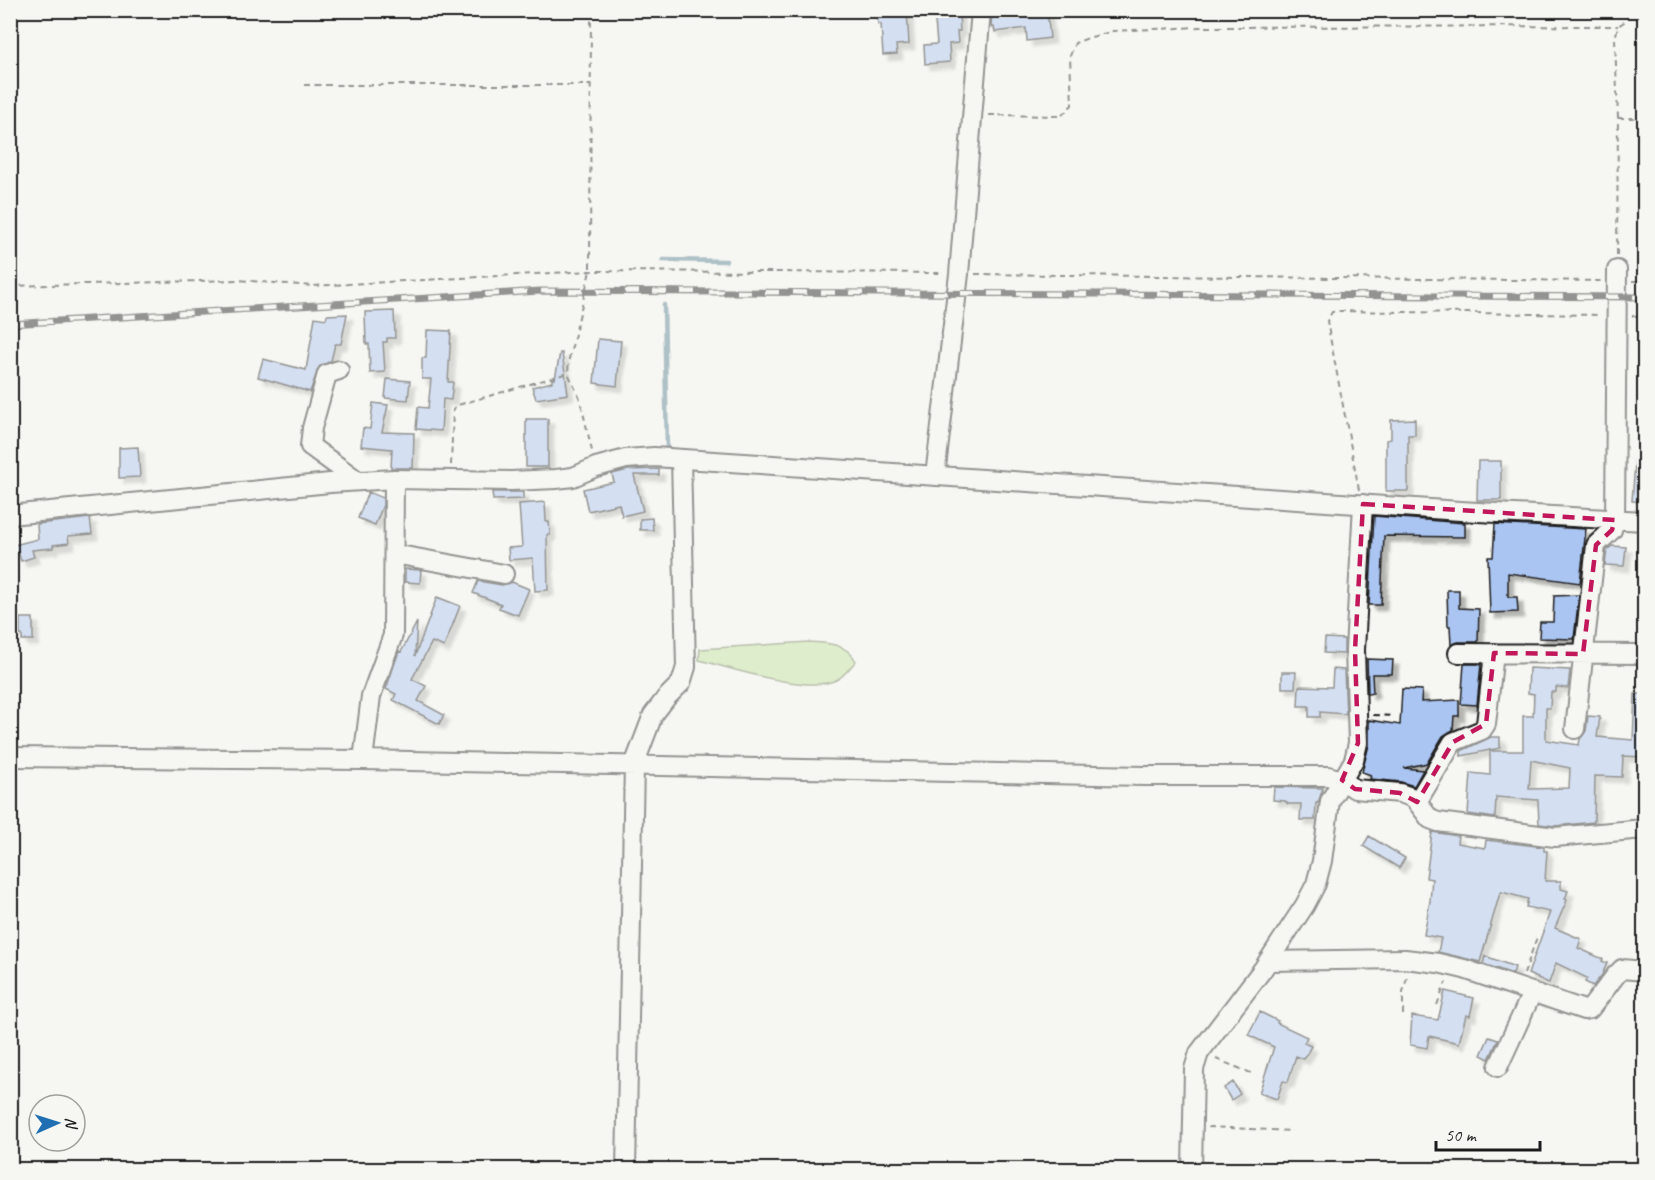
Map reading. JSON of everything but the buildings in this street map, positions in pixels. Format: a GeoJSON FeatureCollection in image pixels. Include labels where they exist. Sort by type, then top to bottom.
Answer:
{"type":"FeatureCollection","features":[{"type":"Feature","properties":{"kind":"street"},"geometry":{"type":"LineString","coordinates":[[935,476],[959,274],[981,10]]}},
{"type":"Feature","properties":{"kind":"street"},"geometry":{"type":"LineString","coordinates":[[1575,729],[1596,545],[1612,530],[1615,520],[1617,275]]}},
{"type":"Feature","properties":{"kind":"street"},"geometry":{"type":"LineString","coordinates":[[339,370],[327,374],[312,428],[310,446],[358,481]]}},
{"type":"Feature","properties":{"kind":"street"},"geometry":{"type":"LineString","coordinates":[[10,515],[358,481],[394,479],[511,482],[556,479],[573,477],[626,459],[681,459],[1644,521]]}},
{"type":"Feature","properties":{"kind":"street"},"geometry":{"type":"LineString","coordinates":[[626,1170],[634,765],[653,715],[681,683],[686,667],[681,459]]}},
{"type":"Feature","properties":{"kind":"street"},"geometry":{"type":"LineString","coordinates":[[363,760],[371,696],[393,634],[394,479]]}},
{"type":"Feature","properties":{"kind":"street"},"geometry":{"type":"LineString","coordinates":[[1192,1170],[1194,1070],[1199,1053],[1268,961],[1305,905],[1316,884],[1322,861],[1330,801],[1354,760],[1358,743],[1359,714],[1355,650],[1363,504]]}},
{"type":"Feature","properties":{"kind":"street"},"geometry":{"type":"LineString","coordinates":[[394,554],[504,574]]}},
{"type":"Feature","properties":{"kind":"street"},"geometry":{"type":"LineString","coordinates":[[1458,653],[1644,654]]}},
{"type":"Feature","properties":{"kind":"street"},"geometry":{"type":"LineString","coordinates":[[1417,802],[1453,742],[1482,730],[1486,724],[1494,653]]}},
{"type":"Feature","properties":{"kind":"street"},"geometry":{"type":"LineString","coordinates":[[10,757],[363,760],[1145,777],[1328,776],[1342,780],[1355,789],[1400,793],[1417,802],[1430,819],[1438,822],[1555,837],[1644,828]]}},
{"type":"Feature","properties":{"kind":"street"},"geometry":{"type":"LineString","coordinates":[[1268,961],[1413,960],[1452,966],[1584,1010],[1590,1009],[1622,969],[1644,971]]}},
{"type":"Feature","properties":{"kind":"street"},"geometry":{"type":"LineString","coordinates":[[1498,1067],[1526,991]]}},
{"type":"Feature","properties":{"kind":"path"},"geometry":{"type":"LineString","coordinates":[[591,10],[590,271],[569,359],[568,373],[580,399],[596,468]]}},
{"type":"Feature","properties":{"kind":"path"},"geometry":{"type":"LineString","coordinates":[[973,114],[1061,116],[1072,105],[1070,57],[1075,43],[1113,32],[1233,27],[1618,26],[1624,22],[1630,10]]}},
{"type":"Feature","properties":{"kind":"path"},"geometry":{"type":"LineString","coordinates":[[10,286],[238,280],[312,286],[590,271],[1617,275],[1616,39],[1618,26]]}},
{"type":"Feature","properties":{"kind":"path"},"geometry":{"type":"LineString","coordinates":[[304,85],[591,85]]}},
{"type":"Feature","properties":{"kind":"path"},"geometry":{"type":"LineString","coordinates":[[1618,118],[1644,118]]}},
{"type":"Feature","properties":{"kind":"path"},"geometry":{"type":"LineString","coordinates":[[1363,504],[1327,321],[1332,312],[1644,316]]}},
{"type":"Feature","properties":{"kind":"path"},"geometry":{"type":"LineString","coordinates":[[450,480],[453,411],[458,405],[568,373]]}},
{"type":"Feature","properties":{"kind":"path"},"geometry":{"type":"LineString","coordinates":[[1359,714],[1392,717]]}},
{"type":"Feature","properties":{"kind":"path"},"geometry":{"type":"LineString","coordinates":[[1526,991],[1537,937]]}},
{"type":"Feature","properties":{"kind":"path"},"geometry":{"type":"LineString","coordinates":[[1403,1015],[1403,992],[1413,960]]}},
{"type":"Feature","properties":{"kind":"path"},"geometry":{"type":"LineString","coordinates":[[1437,1005],[1452,966]]}},
{"type":"Feature","properties":{"kind":"path"},"geometry":{"type":"LineString","coordinates":[[1199,1053],[1251,1072]]}},
{"type":"Feature","properties":{"kind":"path"},"geometry":{"type":"LineString","coordinates":[[1193,1127],[1292,1131]]}},
{"type":"Feature","properties":{"kind":"highlighted area"},"geometry":{"type":"Polygon","coordinates":[[[1363,504],[1615,520],[1612,530],[1596,545],[1583,654],[1494,653],[1486,724],[1453,742],[1417,802],[1400,793],[1355,789],[1342,780],[1358,743],[1355,650],[1363,504]]]}},
{"type":"Feature","properties":{"kind":"green space"},"geometry":{"type":"Polygon","coordinates":[[[809,642],[842,647],[856,661],[839,679],[807,684],[749,674],[699,660],[700,649],[809,642]]]}},
{"type":"Feature","properties":{"kind":"waterway"},"geometry":{"type":"LineString","coordinates":[[663,260],[726,261]]}},
{"type":"Feature","properties":{"kind":"waterway"},"geometry":{"type":"LineString","coordinates":[[664,305],[667,449]]}},
{"type":"Feature","properties":{"kind":"railway"},"geometry":{"type":"LineString","coordinates":[[10,324],[540,291],[1644,297]]}}]}
